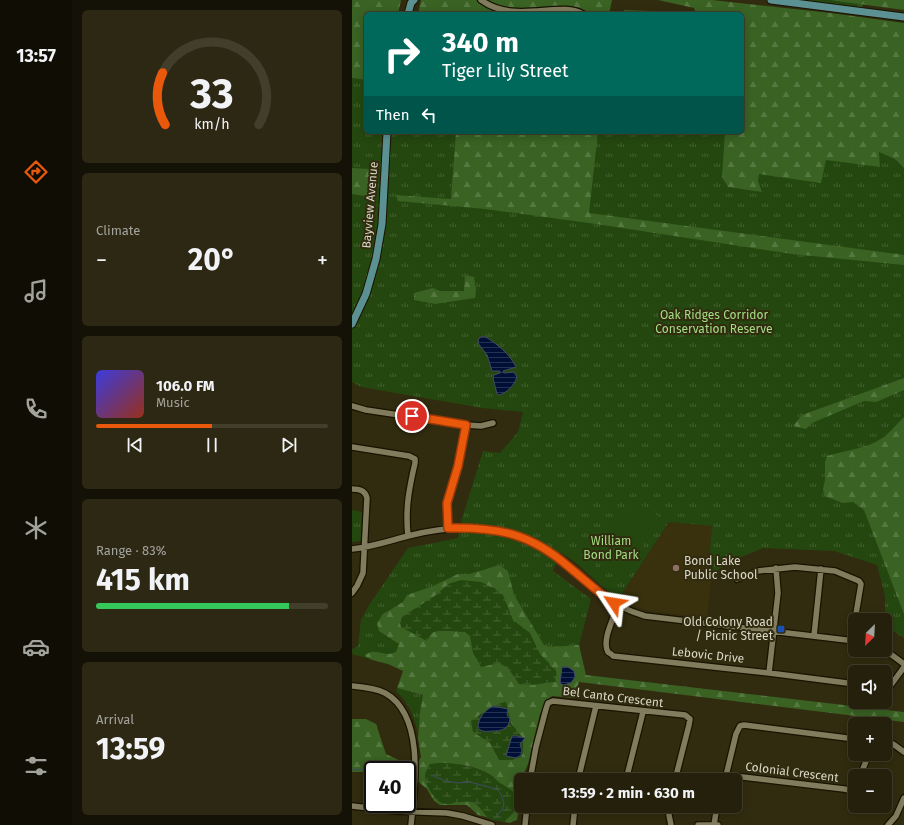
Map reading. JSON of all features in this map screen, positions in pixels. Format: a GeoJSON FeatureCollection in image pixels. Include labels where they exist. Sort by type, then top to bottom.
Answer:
{"type":"FeatureCollection","features":[{"type":"Feature","properties":{"kind":"main road"},"geometry":{"type":"LineString","coordinates":[[771,0],[904,17]]}},
{"type":"Feature","properties":{"kind":"main road"},"geometry":{"type":"LineString","coordinates":[[409,12],[412,1]]}},
{"type":"Feature","properties":{"kind":"main road","name":"Bayview Avenue"},"geometry":{"type":"LineString","coordinates":[[352,324],[366,294],[376,259],[382,224],[387,134]]}},
{"type":"Feature","properties":{"kind":"street"},"geometry":{"type":"LineString","coordinates":[[481,0],[494,7],[504,9],[538,5]]}},
{"type":"Feature","properties":{"kind":"street"},"geometry":{"type":"LineString","coordinates":[[572,4],[582,12]]}},
{"type":"Feature","properties":{"kind":"street"},"geometry":{"type":"LineString","coordinates":[[352,406],[366,410],[466,425],[481,426],[493,423]]}},
{"type":"Feature","properties":{"kind":"street"},"geometry":{"type":"LineString","coordinates":[[448,528],[447,503],[458,466],[466,425]]}},
{"type":"Feature","properties":{"kind":"street"},"geometry":{"type":"LineString","coordinates":[[352,447],[410,456],[415,459],[406,509],[408,536]]}},
{"type":"Feature","properties":{"kind":"street"},"geometry":{"type":"LineString","coordinates":[[352,489],[358,489],[366,494],[363,574],[352,593]]}},
{"type":"Feature","properties":{"kind":"street"},"geometry":{"type":"LineString","coordinates":[[352,549],[365,548],[408,536],[448,528],[485,528],[502,531],[526,539],[552,554],[599,593],[618,605],[645,616],[848,640]]}},
{"type":"Feature","properties":{"kind":"street"},"geometry":{"type":"LineString","coordinates":[[737,579],[758,571],[776,568],[795,567],[835,571],[859,581],[861,584],[856,613]]}},
{"type":"Feature","properties":{"kind":"street"},"geometry":{"type":"LineString","coordinates":[[769,673],[778,593],[776,568]]}},
{"type":"Feature","properties":{"kind":"street"},"geometry":{"type":"LineString","coordinates":[[814,636],[821,569]]}},
{"type":"Feature","properties":{"kind":"street","name":"Lebovic Drive"},"geometry":{"type":"LineString","coordinates":[[618,605],[607,637],[608,652],[613,656],[848,683]]}},
{"type":"Feature","properties":{"kind":"street"},"geometry":{"type":"LineString","coordinates":[[892,656],[904,666],[892,683]]}},
{"type":"Feature","properties":{"kind":"street"},"geometry":{"type":"LineString","coordinates":[[352,686],[370,688],[384,692],[403,710],[409,722],[416,761]]}},
{"type":"Feature","properties":{"kind":"street","name":"Bel Canto Crescent"},"geometry":{"type":"LineString","coordinates":[[531,773],[536,747],[548,704],[553,701],[643,712],[685,715],[690,719],[677,773]]}},
{"type":"Feature","properties":{"kind":"street"},"geometry":{"type":"LineString","coordinates":[[580,773],[596,706]]}},
{"type":"Feature","properties":{"kind":"street"},"geometry":{"type":"LineString","coordinates":[[628,773],[643,712]]}},
{"type":"Feature","properties":{"kind":"street"},"geometry":{"type":"LineString","coordinates":[[726,773],[736,734],[740,726],[744,725],[848,738]]}},
{"type":"Feature","properties":{"kind":"street"},"geometry":{"type":"LineString","coordinates":[[892,744],[904,752]]}},
{"type":"Feature","properties":{"kind":"street","name":"Colonial Crescent"},"geometry":{"type":"LineString","coordinates":[[742,779],[848,790]]}},
{"type":"Feature","properties":{"kind":"street"},"geometry":{"type":"LineString","coordinates":[[888,825],[896,816],[904,798]]}},
{"type":"Feature","properties":{"kind":"street"},"geometry":{"type":"LineString","coordinates":[[352,806],[364,807]]}},
{"type":"Feature","properties":{"kind":"street"},"geometry":{"type":"LineString","coordinates":[[416,811],[452,814],[492,825]]}},
{"type":"Feature","properties":{"kind":"street"},"geometry":{"type":"LineString","coordinates":[[411,825],[412,813]]}},
{"type":"Feature","properties":{"kind":"street"},"geometry":{"type":"LineString","coordinates":[[524,825],[526,813]]}},
{"type":"Feature","properties":{"kind":"street"},"geometry":{"type":"LineString","coordinates":[[573,825],[574,813]]}},
{"type":"Feature","properties":{"kind":"street"},"geometry":{"type":"LineString","coordinates":[[669,813],[671,825]]}},
{"type":"Feature","properties":{"kind":"street"},"geometry":{"type":"LineString","coordinates":[[714,825],[716,813]]}},
{"type":"Feature","properties":{"kind":"street"},"geometry":{"type":"LineString","coordinates":[[698,825],[718,825]]}},
{"type":"Feature","properties":{"kind":"shaded area","name":"Bond Lake Public School"},"geometry":{"type":"Polygon","coordinates":[[[669,522],[712,526],[709,561],[713,561],[707,618],[650,611],[631,605],[619,598],[669,522]]]}},
{"type":"Feature","properties":{"kind":"green space"},"geometry":{"type":"Polygon","coordinates":[[[352,0],[401,0],[398,12],[364,12],[364,80],[352,78],[352,0]]]}},
{"type":"Feature","properties":{"kind":"green space"},"geometry":{"type":"Polygon","coordinates":[[[421,0],[612,0],[609,12],[418,12],[421,0]]]}},
{"type":"Feature","properties":{"kind":"green space"},"geometry":{"type":"Polygon","coordinates":[[[658,0],[712,0],[831,13],[904,23],[904,168],[895,159],[879,152],[880,167],[826,160],[821,183],[759,174],[758,181],[762,192],[728,187],[722,177],[725,134],[744,134],[744,12],[695,12],[694,8],[658,0]]]}},
{"type":"Feature","properties":{"kind":"green space"},"geometry":{"type":"Polygon","coordinates":[[[787,0],[862,0],[863,9],[787,0]]]}},
{"type":"Feature","properties":{"kind":"green space"},"geometry":{"type":"Polygon","coordinates":[[[831,0],[904,0],[904,10],[836,1],[831,0]]]}},
{"type":"Feature","properties":{"kind":"green space"},"geometry":{"type":"Polygon","coordinates":[[[624,10],[684,12],[624,12],[624,10]]]}},
{"type":"Feature","properties":{"kind":"green space","name":"Oak Ridges Corridor Conservation Reserve"},"geometry":{"type":"Polygon","coordinates":[[[352,78],[364,80],[364,134],[744,134],[744,132],[904,146],[904,638],[892,630],[892,613],[885,613],[885,596],[877,565],[834,551],[763,548],[732,561],[712,574],[713,561],[709,561],[712,526],[669,522],[619,598],[560,552],[553,571],[591,599],[579,645],[585,675],[404,671],[388,664],[352,654],[352,649],[358,646],[361,620],[369,605],[408,548],[458,538],[461,522],[483,451],[500,453],[518,432],[523,412],[482,408],[361,387],[352,382],[352,78]]]}},
{"type":"Feature","properties":{"kind":"green space"},"geometry":{"type":"Polygon","coordinates":[[[456,134],[598,134],[589,213],[904,255],[904,265],[792,254],[596,224],[485,209],[398,201],[396,195],[451,199],[456,134]]]}},
{"type":"Feature","properties":{"kind":"green space"},"geometry":{"type":"Polygon","coordinates":[[[352,168],[369,169],[372,197],[352,194],[352,168]]]}},
{"type":"Feature","properties":{"kind":"green space"},"geometry":{"type":"Polygon","coordinates":[[[465,275],[474,277],[476,290],[475,298],[435,304],[414,300],[414,293],[433,288],[440,291],[464,291],[465,275]]]}},
{"type":"Feature","properties":{"kind":"green space"},"geometry":{"type":"Polygon","coordinates":[[[904,378],[904,390],[876,402],[864,401],[812,423],[806,429],[793,426],[802,415],[904,378]]]}},
{"type":"Feature","properties":{"kind":"green space"},"geometry":{"type":"Polygon","coordinates":[[[904,417],[904,614],[864,510],[853,502],[843,503],[824,496],[823,489],[825,480],[825,462],[827,456],[864,447],[877,441],[887,435],[904,417]]]}},
{"type":"Feature","properties":{"kind":"green space","name":"William Bond Park"},"geometry":{"type":"Polygon","coordinates":[[[630,497],[661,518],[626,572],[594,552],[630,497]]]}},
{"type":"Feature","properties":{"kind":"green space"},"geometry":{"type":"Polygon","coordinates":[[[352,510],[362,512],[361,541],[352,542],[352,510]]]}},
{"type":"Feature","properties":{"kind":"green space"},"geometry":{"type":"Polygon","coordinates":[[[586,554],[596,554],[596,567],[587,567],[586,554]]]}},
{"type":"Feature","properties":{"kind":"green space"},"geometry":{"type":"Polygon","coordinates":[[[499,565],[508,571],[514,595],[544,645],[550,647],[579,645],[586,675],[848,705],[848,709],[878,709],[904,712],[904,722],[892,721],[892,717],[863,717],[579,682],[574,698],[552,696],[545,703],[540,714],[528,764],[524,773],[514,773],[514,813],[518,813],[517,820],[509,823],[478,815],[467,805],[440,805],[434,801],[427,789],[416,780],[416,766],[421,757],[418,738],[423,695],[397,688],[403,671],[365,656],[370,652],[391,654],[396,652],[399,644],[379,631],[377,623],[383,614],[403,602],[407,595],[433,586],[458,574],[470,574],[499,565]]]}},
{"type":"Feature","properties":{"kind":"green space"},"geometry":{"type":"Polygon","coordinates":[[[461,580],[481,582],[496,589],[503,595],[513,620],[530,633],[540,654],[550,666],[555,669],[557,674],[555,678],[556,682],[532,685],[519,684],[508,668],[499,663],[481,667],[473,653],[470,636],[465,632],[435,632],[431,634],[427,641],[401,627],[400,623],[402,617],[436,595],[448,584],[461,580]]]}},
{"type":"Feature","properties":{"kind":"green space"},"geometry":{"type":"Polygon","coordinates":[[[397,688],[423,695],[418,733],[410,710],[405,701],[396,691],[397,688]]]}},
{"type":"Feature","properties":{"kind":"green space"},"geometry":{"type":"Polygon","coordinates":[[[506,702],[511,723],[523,738],[523,753],[521,757],[512,760],[499,760],[490,743],[473,732],[471,721],[492,707],[506,702]]]}},
{"type":"Feature","properties":{"kind":"green space"},"geometry":{"type":"Polygon","coordinates":[[[352,719],[366,719],[376,724],[386,754],[400,761],[364,761],[364,772],[352,772],[352,719]]]}},
{"type":"Feature","properties":{"kind":"green space"},"geometry":{"type":"Polygon","coordinates":[[[452,763],[465,765],[491,775],[514,793],[514,812],[504,822],[489,819],[479,806],[474,803],[463,802],[446,804],[438,801],[429,789],[425,780],[426,772],[430,764],[452,763]]]}},
{"type":"Feature","properties":{"kind":"water"},"geometry":{"type":"Polygon","coordinates":[[[484,336],[502,349],[516,367],[503,371],[504,373],[514,372],[517,377],[510,388],[500,395],[497,394],[493,378],[494,375],[500,373],[500,371],[492,371],[487,355],[478,343],[479,338],[484,336]]]}},
{"type":"Feature","properties":{"kind":"water"},"geometry":{"type":"Polygon","coordinates":[[[562,667],[568,667],[574,671],[575,677],[571,683],[563,685],[560,683],[562,667]]]}},
{"type":"Feature","properties":{"kind":"water"},"geometry":{"type":"Polygon","coordinates":[[[493,706],[508,709],[507,715],[510,719],[508,725],[502,730],[482,731],[478,728],[480,718],[493,706]]]}},
{"type":"Feature","properties":{"kind":"water"},"geometry":{"type":"Polygon","coordinates":[[[512,736],[525,738],[520,744],[522,750],[521,755],[516,758],[506,756],[512,736]]]}},
{"type":"Feature","properties":{"kind":"waterway"},"geometry":{"type":"LineString","coordinates":[[352,770],[364,769]]}},
{"type":"Feature","properties":{"kind":"waterway"},"geometry":{"type":"LineString","coordinates":[[431,775],[446,781],[458,783],[470,782],[496,789],[501,794],[504,804],[502,810],[495,818]]}},
{"type":"Feature","properties":{"kind":"place","name":"Bond Lake Public School"},"geometry":{"type":"Point","coordinates":[676,568]}},
{"type":"Feature","properties":{"kind":"place","name":"Old Colony Road / Picnic Street"},"geometry":{"type":"Point","coordinates":[781,629]}},
{"type":"Feature","properties":{"kind":"route"},"geometry":{"type":"LineString","coordinates":[[412,416],[466,425],[458,466],[447,503],[448,528],[485,528],[502,531],[526,539],[552,554],[599,593],[614,603]]}}]}
